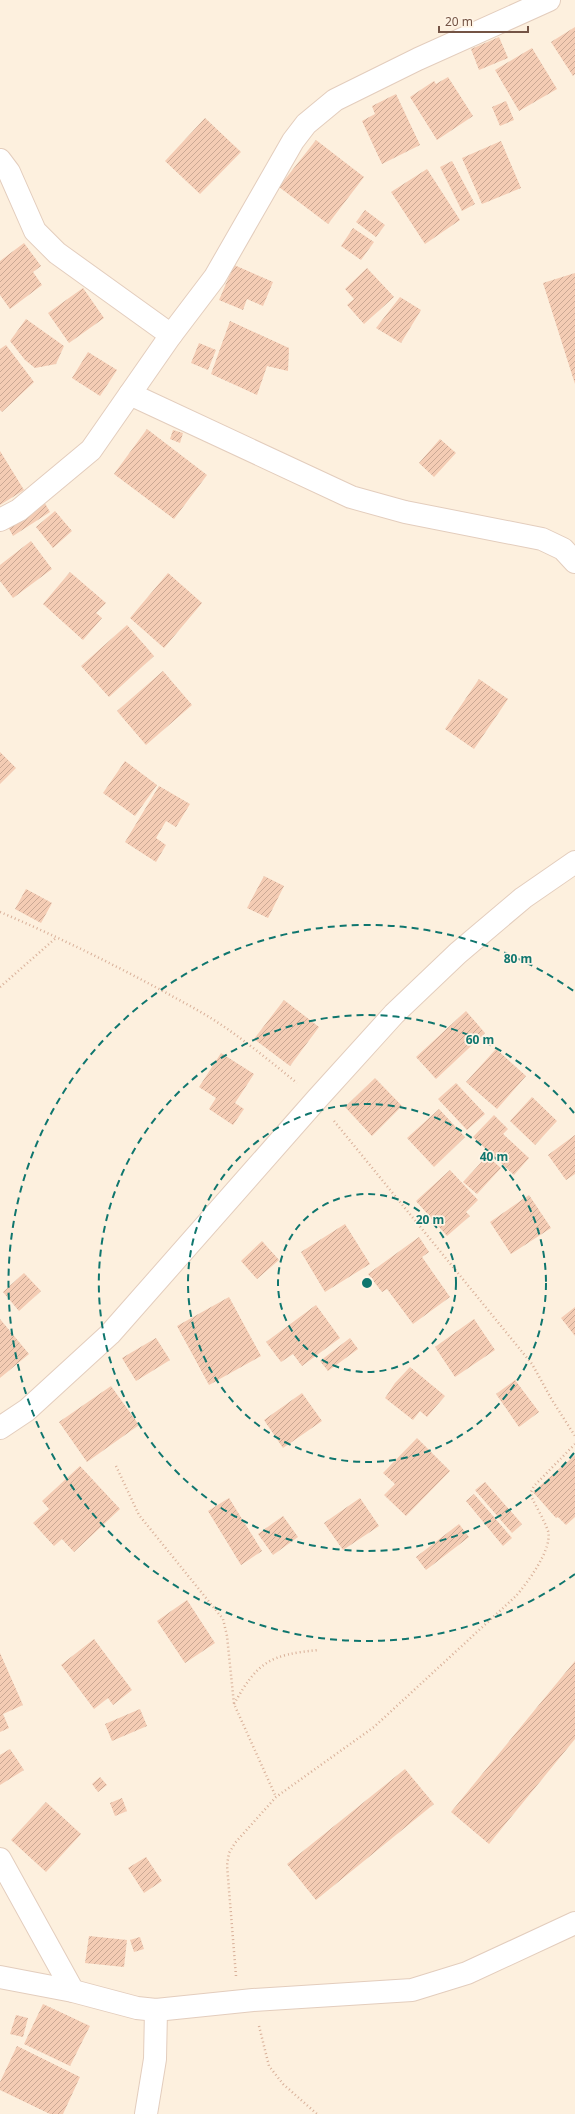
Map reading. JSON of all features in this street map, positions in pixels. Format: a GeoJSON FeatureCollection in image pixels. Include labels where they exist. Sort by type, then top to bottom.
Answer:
{"type":"FeatureCollection","features":[{"type":"Feature","properties":{"kind":"street"},"geometry":{"type":"LineString","coordinates":[[0,520],[19,510],[91,450],[171,335],[215,277],[293,141],[306,124],[335,100],[418,59],[549,0]]}},
{"type":"Feature","properties":{"kind":"street"},"geometry":{"type":"LineString","coordinates":[[0,160],[9,172],[35,230],[57,253],[171,335]]}},
{"type":"Feature","properties":{"kind":"street"},"geometry":{"type":"LineString","coordinates":[[130,394],[351,497],[405,512],[542,539],[563,549],[575,562]]}},
{"type":"Feature","properties":{"kind":"street"},"geometry":{"type":"LineString","coordinates":[[0,1428],[27,1410],[110,1334],[394,1014],[458,953],[523,898],[575,862]]}},
{"type":"Feature","properties":{"kind":"street"},"geometry":{"type":"LineString","coordinates":[[0,1859],[73,1991]]}},
{"type":"Feature","properties":{"kind":"street"},"geometry":{"type":"LineString","coordinates":[[0,1977],[73,1991],[137,2008],[156,2010],[246,2001],[412,1990],[468,1973],[575,1923]]}},
{"type":"Feature","properties":{"kind":"street"},"geometry":{"type":"LineString","coordinates":[[146,2114],[155,2059],[156,2010]]}},
{"type":"Feature","properties":{"kind":"path"},"geometry":{"type":"LineString","coordinates":[[0,912],[57,937],[200,1012],[258,1052],[317,1099],[532,1364],[552,1400],[575,1436]]}},
{"type":"Feature","properties":{"kind":"path"},"geometry":{"type":"LineString","coordinates":[[0,987],[57,937]]}},
{"type":"Feature","properties":{"kind":"path"},"geometry":{"type":"LineString","coordinates":[[317,2114],[282,2084],[269,2066],[246,2001],[228,1891],[229,1853],[235,1843],[276,1797],[374,1727],[516,1596],[532,1576],[548,1540],[548,1532],[532,1498],[534,1486],[575,1444]]}},
{"type":"Feature","properties":{"kind":"path"},"geometry":{"type":"LineString","coordinates":[[116,1466],[138,1515],[223,1619],[227,1636],[234,1704],[276,1797]]}},
{"type":"Feature","properties":{"kind":"path"},"geometry":{"type":"LineString","coordinates":[[234,1704],[251,1675],[262,1666],[282,1654],[318,1650]]}},
{"type":"Feature","properties":{"kind":"building"},"geometry":{"type":"Polygon","coordinates":[[[575,27],[575,74],[573,76],[551,42],[575,27]]]}},
{"type":"Feature","properties":{"kind":"building"},"geometry":{"type":"Polygon","coordinates":[[[499,37],[508,58],[479,70],[471,49],[499,37]]]}},
{"type":"Feature","properties":{"kind":"building"},"geometry":{"type":"Polygon","coordinates":[[[532,48],[557,89],[519,111],[495,70],[532,48]]]}},
{"type":"Feature","properties":{"kind":"building"},"geometry":{"type":"Polygon","coordinates":[[[448,77],[473,116],[437,140],[410,97],[434,81],[436,84],[448,77]]]}},
{"type":"Feature","properties":{"kind":"building"},"geometry":{"type":"Polygon","coordinates":[[[396,94],[420,145],[382,164],[362,121],[375,114],[372,106],[396,94]]]}},
{"type":"Feature","properties":{"kind":"building"},"geometry":{"type":"Polygon","coordinates":[[[506,101],[514,120],[500,126],[492,107],[506,101]]]}},
{"type":"Feature","properties":{"kind":"building"},"geometry":{"type":"Polygon","coordinates":[[[205,118],[241,152],[200,194],[165,161],[205,118]]]}},
{"type":"Feature","properties":{"kind":"building"},"geometry":{"type":"Polygon","coordinates":[[[316,140],[364,177],[328,224],[279,187],[316,140]]]}},
{"type":"Feature","properties":{"kind":"building"},"geometry":{"type":"Polygon","coordinates":[[[501,141],[521,188],[482,204],[462,158],[501,141]]]}},
{"type":"Feature","properties":{"kind":"building"},"geometry":{"type":"Polygon","coordinates":[[[452,161],[475,204],[462,211],[440,167],[452,161]]]}},
{"type":"Feature","properties":{"kind":"building"},"geometry":{"type":"Polygon","coordinates":[[[427,169],[460,220],[425,244],[391,192],[427,169]]]}},
{"type":"Feature","properties":{"kind":"building"},"geometry":{"type":"Polygon","coordinates":[[[365,210],[385,225],[376,237],[356,222],[365,210]]]}},
{"type":"Feature","properties":{"kind":"building"},"geometry":{"type":"Polygon","coordinates":[[[353,228],[374,242],[361,260],[341,246],[353,228]]]}},
{"type":"Feature","properties":{"kind":"building"},"geometry":{"type":"Polygon","coordinates":[[[24,243],[41,266],[33,272],[42,285],[10,309],[0,295],[0,261],[24,243]]]}},
{"type":"Feature","properties":{"kind":"building"},"geometry":{"type":"Polygon","coordinates":[[[234,265],[273,282],[263,306],[247,299],[243,310],[219,300],[234,265]]]}},
{"type":"Feature","properties":{"kind":"building"},"geometry":{"type":"Polygon","coordinates":[[[367,268],[394,297],[364,324],[347,305],[354,299],[345,289],[367,268]]]}},
{"type":"Feature","properties":{"kind":"building"},"geometry":{"type":"Polygon","coordinates":[[[575,273],[575,384],[543,283],[575,273]]]}},
{"type":"Feature","properties":{"kind":"building"},"geometry":{"type":"Polygon","coordinates":[[[83,288],[104,318],[69,343],[48,313],[83,288]]]}},
{"type":"Feature","properties":{"kind":"building"},"geometry":{"type":"Polygon","coordinates":[[[400,297],[421,310],[401,343],[376,328],[400,297]]]}},
{"type":"Feature","properties":{"kind":"building"},"geometry":{"type":"Polygon","coordinates":[[[26,319],[64,346],[56,364],[35,368],[25,360],[10,341],[26,319]]]}},
{"type":"Feature","properties":{"kind":"building"},"geometry":{"type":"Polygon","coordinates":[[[230,321],[289,348],[288,371],[267,366],[257,395],[211,374],[230,321]]]}},
{"type":"Feature","properties":{"kind":"building"},"geometry":{"type":"Polygon","coordinates":[[[199,343],[216,350],[208,370],[191,363],[199,343]]]}},
{"type":"Feature","properties":{"kind":"building"},"geometry":{"type":"Polygon","coordinates":[[[6,345],[34,382],[2,412],[0,410],[0,349],[6,345]]]}},
{"type":"Feature","properties":{"kind":"building"},"geometry":{"type":"Polygon","coordinates":[[[88,352],[117,370],[100,396],[72,378],[88,352]]]}},
{"type":"Feature","properties":{"kind":"building"},"geometry":{"type":"Polygon","coordinates":[[[147,429],[207,475],[174,519],[114,474],[147,429]]]}},
{"type":"Feature","properties":{"kind":"building"},"geometry":{"type":"Polygon","coordinates":[[[173,430],[183,433],[180,443],[170,439],[173,430]]]}},
{"type":"Feature","properties":{"kind":"building"},"geometry":{"type":"Polygon","coordinates":[[[440,439],[456,453],[434,477],[419,463],[440,439]]]}},
{"type":"Feature","properties":{"kind":"building"},"geometry":{"type":"Polygon","coordinates":[[[0,451],[24,490],[0,505],[0,451]]]}},
{"type":"Feature","properties":{"kind":"building"},"geometry":{"type":"Polygon","coordinates":[[[43,500],[50,512],[13,536],[6,523],[43,500]]]}},
{"type":"Feature","properties":{"kind":"building"},"geometry":{"type":"Polygon","coordinates":[[[55,511],[72,531],[53,548],[36,527],[55,511]]]}},
{"type":"Feature","properties":{"kind":"building"},"geometry":{"type":"Polygon","coordinates":[[[31,541],[52,569],[13,598],[0,581],[0,565],[31,541]]]}},
{"type":"Feature","properties":{"kind":"building"},"geometry":{"type":"Polygon","coordinates":[[[70,572],[106,603],[96,613],[102,618],[83,640],[43,604],[70,572]]]}},
{"type":"Feature","properties":{"kind":"building"},"geometry":{"type":"Polygon","coordinates":[[[168,573],[202,603],[164,648],[130,618],[168,573]]]}},
{"type":"Feature","properties":{"kind":"building"},"geometry":{"type":"Polygon","coordinates":[[[127,625],[154,656],[109,697],[81,666],[127,625]]]}},
{"type":"Feature","properties":{"kind":"building"},"geometry":{"type":"Polygon","coordinates":[[[163,671],[192,705],[146,745],[117,711],[163,671]]]}},
{"type":"Feature","properties":{"kind":"building"},"geometry":{"type":"Polygon","coordinates":[[[479,679],[508,699],[474,749],[445,729],[479,679]]]}},
{"type":"Feature","properties":{"kind":"building"},"geometry":{"type":"Polygon","coordinates":[[[0,752],[16,768],[0,784],[0,752]]]}},
{"type":"Feature","properties":{"kind":"building"},"geometry":{"type":"Polygon","coordinates":[[[125,761],[157,785],[135,816],[103,793],[125,761]]]}},
{"type":"Feature","properties":{"kind":"building"},"geometry":{"type":"Polygon","coordinates":[[[159,786],[190,804],[176,827],[166,821],[156,838],[166,845],[156,862],[125,842],[159,786]]]}},
{"type":"Feature","properties":{"kind":"building"},"geometry":{"type":"Polygon","coordinates":[[[264,876],[284,886],[268,918],[247,908],[264,876]]]}},
{"type":"Feature","properties":{"kind":"building"},"geometry":{"type":"Polygon","coordinates":[[[26,889],[52,903],[41,923],[15,909],[26,889]]]}},
{"type":"Feature","properties":{"kind":"building"},"geometry":{"type":"Polygon","coordinates":[[[284,1000],[319,1027],[290,1066],[254,1039],[284,1000]]]}},
{"type":"Feature","properties":{"kind":"building"},"geometry":{"type":"Polygon","coordinates":[[[466,1011],[485,1033],[436,1079],[416,1057],[466,1011]]]}},
{"type":"Feature","properties":{"kind":"building"},"geometry":{"type":"Polygon","coordinates":[[[496,1049],[526,1076],[497,1109],[466,1082],[496,1049]]]}},
{"type":"Feature","properties":{"kind":"building"},"geometry":{"type":"Polygon","coordinates":[[[221,1053],[254,1074],[235,1103],[244,1109],[233,1125],[209,1109],[216,1098],[199,1087],[221,1053]]]}},
{"type":"Feature","properties":{"kind":"building"},"geometry":{"type":"Polygon","coordinates":[[[375,1078],[402,1106],[372,1136],[345,1107],[375,1078]]]}},
{"type":"Feature","properties":{"kind":"building"},"geometry":{"type":"Polygon","coordinates":[[[456,1083],[485,1114],[467,1130],[438,1099],[456,1083]]]}},
{"type":"Feature","properties":{"kind":"building"},"geometry":{"type":"Polygon","coordinates":[[[532,1097],[557,1121],[535,1145],[510,1121],[532,1097]]]}},
{"type":"Feature","properties":{"kind":"building"},"geometry":{"type":"Polygon","coordinates":[[[439,1109],[465,1137],[434,1167],[407,1138],[439,1109]]]}},
{"type":"Feature","properties":{"kind":"building"},"geometry":{"type":"Polygon","coordinates":[[[494,1115],[508,1129],[503,1134],[529,1158],[514,1175],[473,1137],[494,1115]]]}},
{"type":"Feature","properties":{"kind":"building"},"geometry":{"type":"Polygon","coordinates":[[[575,1135],[575,1174],[566,1180],[548,1155],[575,1135]]]}},
{"type":"Feature","properties":{"kind":"building"},"geometry":{"type":"Polygon","coordinates":[[[487,1156],[501,1168],[477,1194],[463,1182],[487,1156]]]}},
{"type":"Feature","properties":{"kind":"building"},"geometry":{"type":"Polygon","coordinates":[[[450,1170],[478,1200],[466,1212],[470,1216],[447,1236],[416,1201],[450,1170]]]}},
{"type":"Feature","properties":{"kind":"building"},"geometry":{"type":"Polygon","coordinates":[[[529,1195],[551,1228],[511,1254],[490,1222],[529,1195]]]}},
{"type":"Feature","properties":{"kind":"building"},"geometry":{"type":"Polygon","coordinates":[[[345,1224],[370,1264],[325,1292],[301,1252],[345,1224]]]}},
{"type":"Feature","properties":{"kind":"building"},"geometry":{"type":"Polygon","coordinates":[[[419,1237],[429,1252],[422,1257],[450,1297],[413,1324],[387,1289],[382,1292],[368,1274],[419,1237]]]}},
{"type":"Feature","properties":{"kind":"building"},"geometry":{"type":"Polygon","coordinates":[[[262,1241],[279,1260],[257,1279],[241,1261],[262,1241]]]}},
{"type":"Feature","properties":{"kind":"building"},"geometry":{"type":"Polygon","coordinates":[[[24,1273],[41,1291],[19,1311],[3,1292],[24,1273]]]}},
{"type":"Feature","properties":{"kind":"building"},"geometry":{"type":"Polygon","coordinates":[[[229,1297],[261,1356],[209,1385],[177,1326],[229,1297]]]}},
{"type":"Feature","properties":{"kind":"building"},"geometry":{"type":"Polygon","coordinates":[[[316,1305],[340,1338],[302,1366],[293,1354],[281,1362],[266,1342],[316,1305]]]}},
{"type":"Feature","properties":{"kind":"building"},"geometry":{"type":"Polygon","coordinates":[[[575,1307],[575,1336],[561,1318],[575,1307]]]}},
{"type":"Feature","properties":{"kind":"building"},"geometry":{"type":"Polygon","coordinates":[[[0,1319],[29,1354],[0,1378],[0,1319]]]}},
{"type":"Feature","properties":{"kind":"building"},"geometry":{"type":"Polygon","coordinates":[[[474,1319],[495,1350],[455,1377],[435,1347],[474,1319]]]}},
{"type":"Feature","properties":{"kind":"building"},"geometry":{"type":"Polygon","coordinates":[[[156,1338],[170,1360],[136,1381],[122,1358],[156,1338]]]}},
{"type":"Feature","properties":{"kind":"building"},"geometry":{"type":"Polygon","coordinates":[[[350,1338],[358,1349],[328,1371],[320,1361],[350,1338]]]}},
{"type":"Feature","properties":{"kind":"building"},"geometry":{"type":"Polygon","coordinates":[[[410,1367],[445,1396],[427,1417],[420,1411],[413,1420],[385,1398],[395,1383],[410,1367]]]}},
{"type":"Feature","properties":{"kind":"building"},"geometry":{"type":"Polygon","coordinates":[[[515,1380],[539,1412],[519,1427],[496,1394],[515,1380]]]}},
{"type":"Feature","properties":{"kind":"building"},"geometry":{"type":"Polygon","coordinates":[[[111,1386],[139,1425],[87,1462],[59,1422],[111,1386]]]}},
{"type":"Feature","properties":{"kind":"building"},"geometry":{"type":"Polygon","coordinates":[[[302,1393],[322,1421],[283,1448],[264,1420],[302,1393]]]}},
{"type":"Feature","properties":{"kind":"building"},"geometry":{"type":"Polygon","coordinates":[[[417,1438],[450,1471],[406,1516],[384,1495],[395,1484],[383,1473],[417,1438]]]}},
{"type":"Feature","properties":{"kind":"building"},"geometry":{"type":"Polygon","coordinates":[[[575,1455],[575,1517],[566,1525],[558,1517],[556,1518],[533,1492],[575,1455]]]}},
{"type":"Feature","properties":{"kind":"building"},"geometry":{"type":"Polygon","coordinates":[[[80,1466],[120,1509],[74,1552],[62,1539],[54,1546],[33,1523],[49,1509],[42,1501],[80,1466]]]}},
{"type":"Feature","properties":{"kind":"building"},"geometry":{"type":"Polygon","coordinates":[[[485,1482],[522,1524],[512,1533],[475,1490],[485,1482]]]}},
{"type":"Feature","properties":{"kind":"building"},"geometry":{"type":"Polygon","coordinates":[[[474,1494],[512,1538],[503,1546],[466,1501],[474,1494]]]}},
{"type":"Feature","properties":{"kind":"building"},"geometry":{"type":"Polygon","coordinates":[[[229,1498],[262,1551],[241,1565],[208,1511],[229,1498]]]}},
{"type":"Feature","properties":{"kind":"building"},"geometry":{"type":"Polygon","coordinates":[[[360,1498],[379,1526],[343,1550],[324,1523],[360,1498]]]}},
{"type":"Feature","properties":{"kind":"building"},"geometry":{"type":"Polygon","coordinates":[[[283,1516],[298,1537],[273,1555],[258,1534],[283,1516]]]}},
{"type":"Feature","properties":{"kind":"building"},"geometry":{"type":"Polygon","coordinates":[[[459,1524],[469,1537],[426,1570],[416,1557],[459,1524]]]}},
{"type":"Feature","properties":{"kind":"building"},"geometry":{"type":"Polygon","coordinates":[[[187,1600],[215,1643],[185,1663],[157,1621],[187,1600]]]}},
{"type":"Feature","properties":{"kind":"building"},"geometry":{"type":"Polygon","coordinates":[[[94,1639],[132,1690],[113,1705],[108,1698],[94,1709],[61,1665],[94,1639]]]}},
{"type":"Feature","properties":{"kind":"building"},"geometry":{"type":"Polygon","coordinates":[[[0,1653],[23,1705],[3,1714],[9,1728],[0,1732],[0,1653]]]}},
{"type":"Feature","properties":{"kind":"building"},"geometry":{"type":"Polygon","coordinates":[[[575,1661],[575,1739],[489,1844],[451,1812],[575,1661]]]}},
{"type":"Feature","properties":{"kind":"building"},"geometry":{"type":"Polygon","coordinates":[[[140,1709],[147,1726],[112,1741],[105,1724],[140,1709]]]}},
{"type":"Feature","properties":{"kind":"building"},"geometry":{"type":"Polygon","coordinates":[[[10,1749],[24,1770],[0,1785],[0,1755],[10,1749]]]}},
{"type":"Feature","properties":{"kind":"building"},"geometry":{"type":"Polygon","coordinates":[[[405,1769],[434,1804],[316,1900],[287,1864],[405,1769]]]}},
{"type":"Feature","properties":{"kind":"building"},"geometry":{"type":"Polygon","coordinates":[[[100,1777],[107,1785],[98,1792],[92,1784],[100,1777]]]}},
{"type":"Feature","properties":{"kind":"building"},"geometry":{"type":"Polygon","coordinates":[[[122,1798],[127,1811],[115,1816],[110,1803],[122,1798]]]}},
{"type":"Feature","properties":{"kind":"building"},"geometry":{"type":"Polygon","coordinates":[[[46,1802],[81,1834],[46,1872],[11,1840],[46,1802]]]}},
{"type":"Feature","properties":{"kind":"building"},"geometry":{"type":"Polygon","coordinates":[[[146,1857],[162,1881],[144,1893],[128,1868],[146,1857]]]}},
{"type":"Feature","properties":{"kind":"building"},"geometry":{"type":"Polygon","coordinates":[[[89,1936],[127,1940],[124,1967],[85,1963],[89,1936]]]}},
{"type":"Feature","properties":{"kind":"building"},"geometry":{"type":"Polygon","coordinates":[[[140,1937],[144,1949],[134,1952],[130,1940],[140,1937]]]}},
{"type":"Feature","properties":{"kind":"building"},"geometry":{"type":"Polygon","coordinates":[[[43,2004],[90,2026],[70,2066],[24,2044],[43,2004]]]}},
{"type":"Feature","properties":{"kind":"building"},"geometry":{"type":"Polygon","coordinates":[[[16,2015],[28,2018],[23,2037],[10,2034],[16,2015]]]}},
{"type":"Feature","properties":{"kind":"building"},"geometry":{"type":"Polygon","coordinates":[[[17,2046],[80,2077],[63,2114],[50,2114],[0,2090],[0,2082],[17,2046]]]}}]}
